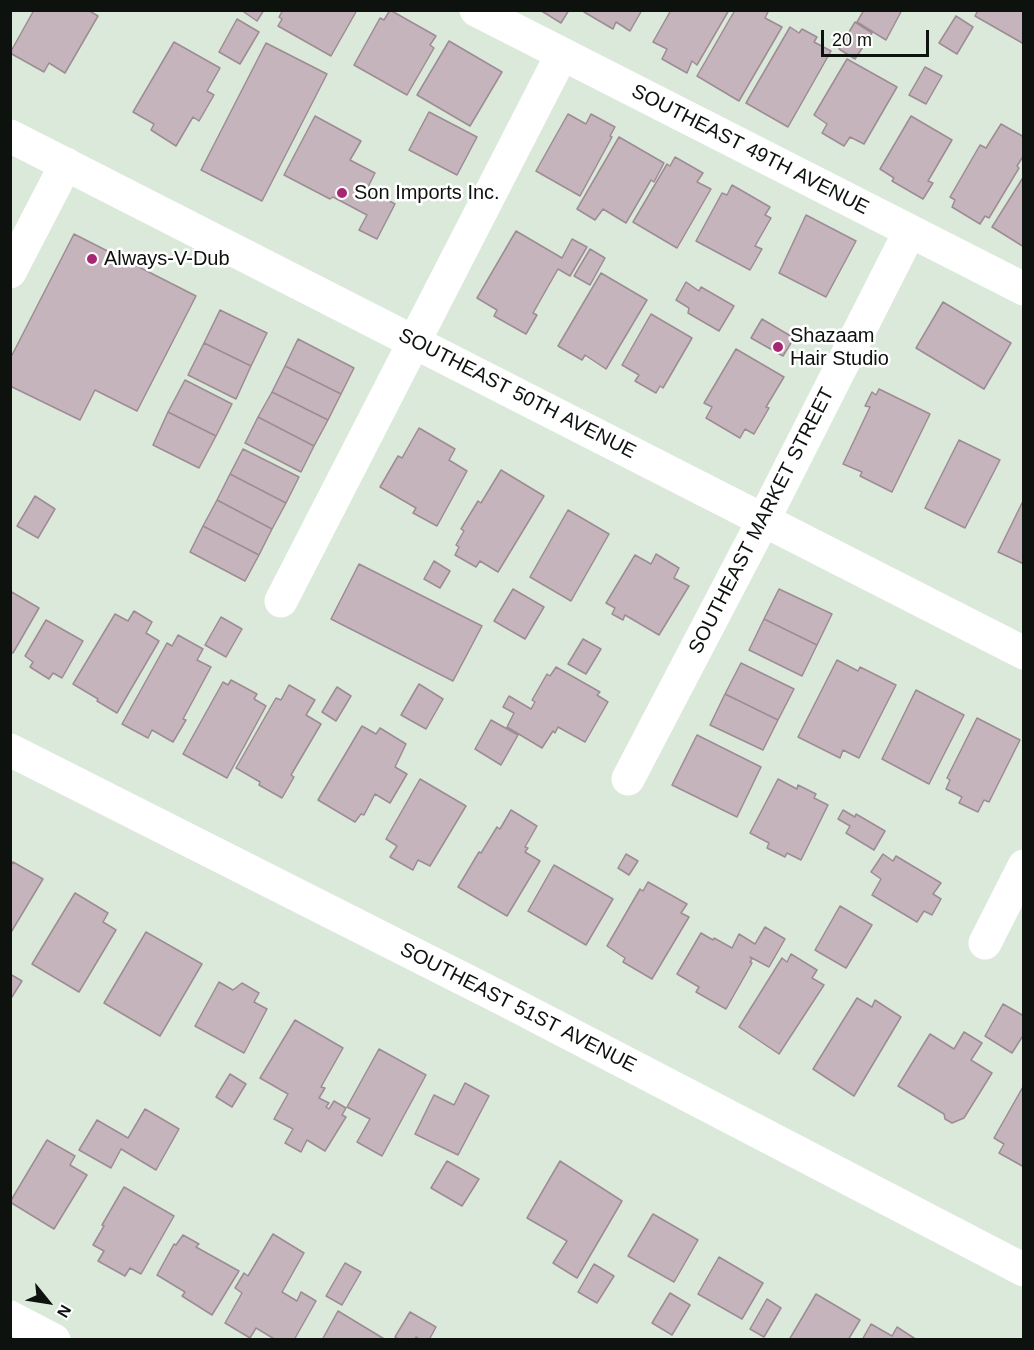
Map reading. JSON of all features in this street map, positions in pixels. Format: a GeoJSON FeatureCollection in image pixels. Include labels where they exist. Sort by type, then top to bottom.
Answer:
{"type":"FeatureCollection","features":[{"type":"Feature","properties":{"kind":"street","name":"SOUTHEAST 49TH AVENUE"},"geometry":{"type":"LineString","coordinates":[[476,10],[1023,289]]}},
{"type":"Feature","properties":{"kind":"street"},"geometry":{"type":"LineString","coordinates":[[281,601],[562,54]]}},
{"type":"Feature","properties":{"kind":"street","name":"SOUTHEAST 50TH AVENUE"},"geometry":{"type":"LineString","coordinates":[[10,136],[1023,653]]}},
{"type":"Feature","properties":{"kind":"street"},"geometry":{"type":"LineString","coordinates":[[10,272],[66,164]]}},
{"type":"Feature","properties":{"kind":"street","name":"SOUTHEAST MARKET STREET"},"geometry":{"type":"LineString","coordinates":[[628,779],[764,519],[910,231]]}},
{"type":"Feature","properties":{"kind":"street","name":"SOUTHEAST 51ST AVENUE"},"geometry":{"type":"LineString","coordinates":[[10,750],[503,999],[1023,1270]]}},
{"type":"Feature","properties":{"kind":"street"},"geometry":{"type":"LineString","coordinates":[[985,943],[1023,866]]}},
{"type":"Feature","properties":{"kind":"street"},"geometry":{"type":"LineString","coordinates":[[10,1317],[54,1340]]}},
{"type":"Feature","properties":{"kind":"building"},"geometry":{"type":"Polygon","coordinates":[[[34,10],[88,10],[98,16],[65,73],[49,63],[44,72],[10,53],[34,10]]]}},
{"type":"Feature","properties":{"kind":"building"},"geometry":{"type":"Polygon","coordinates":[[[241,10],[264,10],[257,21],[241,10]]]}},
{"type":"Feature","properties":{"kind":"building"},"geometry":{"type":"Polygon","coordinates":[[[283,10],[357,10],[331,56],[278,26],[283,10]]]}},
{"type":"Feature","properties":{"kind":"building"},"geometry":{"type":"Polygon","coordinates":[[[390,10],[436,36],[430,45],[434,48],[407,95],[354,65],[380,18],[384,20],[390,10]]]}},
{"type":"Feature","properties":{"kind":"building"},"geometry":{"type":"Polygon","coordinates":[[[540,10],[569,10],[561,23],[540,10]]]}},
{"type":"Feature","properties":{"kind":"building"},"geometry":{"type":"Polygon","coordinates":[[[585,10],[642,10],[630,31],[616,22],[613,29],[584,12],[585,10]]]}},
{"type":"Feature","properties":{"kind":"building"},"geometry":{"type":"Polygon","coordinates":[[[671,10],[729,10],[697,65],[692,61],[687,73],[662,59],[667,49],[653,42],[671,10]]]}},
{"type":"Feature","properties":{"kind":"building"},"geometry":{"type":"Polygon","coordinates":[[[735,10],[765,10],[768,12],[765,18],[782,27],[739,101],[697,76],[735,10]]]}},
{"type":"Feature","properties":{"kind":"building"},"geometry":{"type":"Polygon","coordinates":[[[864,10],[902,10],[886,40],[857,22],[864,10]]]}},
{"type":"Feature","properties":{"kind":"building"},"geometry":{"type":"Polygon","coordinates":[[[978,10],[1024,10],[1024,44],[975,16],[978,10]]]}},
{"type":"Feature","properties":{"kind":"building"},"geometry":{"type":"Polygon","coordinates":[[[956,16],[973,27],[957,54],[939,43],[956,16]]]}},
{"type":"Feature","properties":{"kind":"building"},"geometry":{"type":"Polygon","coordinates":[[[237,19],[259,32],[240,64],[219,52],[237,19]]]}},
{"type":"Feature","properties":{"kind":"building"},"geometry":{"type":"Polygon","coordinates":[[[855,22],[872,33],[855,59],[839,49],[855,22]]]}},
{"type":"Feature","properties":{"kind":"building"},"geometry":{"type":"Polygon","coordinates":[[[790,27],[799,33],[802,29],[817,37],[814,42],[831,51],[788,127],[746,103],[790,27]]]}},
{"type":"Feature","properties":{"kind":"building"},"geometry":{"type":"Polygon","coordinates":[[[449,41],[502,72],[470,126],[417,95],[449,41]]]}},
{"type":"Feature","properties":{"kind":"building"},"geometry":{"type":"Polygon","coordinates":[[[174,42],[220,68],[207,91],[214,95],[199,121],[193,117],[176,146],[151,130],[154,124],[133,112],[174,42]]]}},
{"type":"Feature","properties":{"kind":"building"},"geometry":{"type":"Polygon","coordinates":[[[266,43],[327,74],[262,201],[201,170],[266,43]]]}},
{"type":"Feature","properties":{"kind":"building"},"geometry":{"type":"Polygon","coordinates":[[[847,59],[897,87],[864,144],[850,137],[844,146],[822,133],[827,124],[814,115],[847,59]]]}},
{"type":"Feature","properties":{"kind":"building"},"geometry":{"type":"Polygon","coordinates":[[[925,67],[942,76],[926,104],[909,95],[925,67]]]}},
{"type":"Feature","properties":{"kind":"building"},"geometry":{"type":"Polygon","coordinates":[[[429,112],[477,137],[457,175],[409,150],[429,112]]]}},
{"type":"Feature","properties":{"kind":"building"},"geometry":{"type":"Polygon","coordinates":[[[568,114],[586,124],[591,114],[615,127],[610,136],[612,137],[580,196],[536,171],[568,114]]]}},
{"type":"Feature","properties":{"kind":"building"},"geometry":{"type":"Polygon","coordinates":[[[315,116],[361,141],[350,160],[375,173],[367,189],[395,204],[377,239],[359,230],[367,215],[284,175],[315,116]]]}},
{"type":"Feature","properties":{"kind":"building"},"geometry":{"type":"Polygon","coordinates":[[[911,116],[952,140],[928,181],[933,183],[923,199],[892,181],[894,178],[880,169],[911,116]]]}},
{"type":"Feature","properties":{"kind":"building"},"geometry":{"type":"Polygon","coordinates":[[[1001,124],[1024,137],[1024,155],[1017,166],[1019,168],[989,218],[985,216],[980,224],[952,207],[955,200],[950,197],[980,145],[986,148],[1001,124]]]}},
{"type":"Feature","properties":{"kind":"building"},"geometry":{"type":"Polygon","coordinates":[[[619,137],[664,163],[654,182],[651,180],[626,223],[603,209],[595,220],[577,209],[619,137]]]}},
{"type":"Feature","properties":{"kind":"building"},"geometry":{"type":"Polygon","coordinates":[[[675,157],[703,173],[697,182],[711,189],[677,248],[633,222],[667,164],[670,166],[675,157]]]}},
{"type":"Feature","properties":{"kind":"building"},"geometry":{"type":"Polygon","coordinates":[[[1024,176],[1024,247],[992,227],[1024,176]]]}},
{"type":"Feature","properties":{"kind":"building"},"geometry":{"type":"Polygon","coordinates":[[[732,185],[770,207],[765,215],[771,218],[755,246],[762,249],[750,270],[696,241],[722,193],[727,195],[732,185]]]}},
{"type":"Feature","properties":{"kind":"building"},"geometry":{"type":"Polygon","coordinates":[[[806,215],[856,241],[826,297],[779,273],[806,215]]]}},
{"type":"Feature","properties":{"kind":"building"},"geometry":{"type":"Polygon","coordinates":[[[516,231],[562,258],[572,239],[587,247],[570,276],[558,269],[533,313],[537,315],[526,334],[494,316],[497,310],[477,298],[516,231]]]}},
{"type":"Feature","properties":{"kind":"building"},"geometry":{"type":"Polygon","coordinates":[[[74,234],[196,296],[137,411],[95,390],[80,420],[10,386],[10,359],[74,234]]]}},
{"type":"Feature","properties":{"kind":"building"},"geometry":{"type":"Polygon","coordinates":[[[590,249],[605,258],[590,285],[574,276],[590,249]]]}},
{"type":"Feature","properties":{"kind":"building"},"geometry":{"type":"Polygon","coordinates":[[[601,273],[647,300],[606,369],[585,355],[582,360],[558,346],[601,273]]]}},
{"type":"Feature","properties":{"kind":"building"},"geometry":{"type":"Polygon","coordinates":[[[686,282],[699,291],[701,287],[734,306],[719,331],[688,313],[689,308],[676,300],[686,282]]]}},
{"type":"Feature","properties":{"kind":"building"},"geometry":{"type":"Polygon","coordinates":[[[943,302],[1011,343],[984,389],[916,348],[943,302]]]}},
{"type":"Feature","properties":{"kind":"building"},"geometry":{"type":"Polygon","coordinates":[[[220,310],[267,333],[251,366],[204,343],[220,310]]]}},
{"type":"Feature","properties":{"kind":"building"},"geometry":{"type":"Polygon","coordinates":[[[651,314],[692,338],[663,388],[660,386],[656,393],[635,381],[639,375],[622,365],[651,314]]]}},
{"type":"Feature","properties":{"kind":"building","name":"Shazaam Hair Studio"},"geometry":{"type":"Polygon","coordinates":[[[762,319],[794,338],[783,356],[751,338],[762,319]]]}},
{"type":"Feature","properties":{"kind":"building"},"geometry":{"type":"Polygon","coordinates":[[[298,339],[354,368],[341,394],[285,366],[298,339]]]}},
{"type":"Feature","properties":{"kind":"building"},"geometry":{"type":"Polygon","coordinates":[[[204,343],[251,366],[236,399],[188,375],[204,343]]]}},
{"type":"Feature","properties":{"kind":"building"},"geometry":{"type":"Polygon","coordinates":[[[736,349],[784,377],[766,407],[769,408],[754,434],[745,429],[740,438],[706,418],[712,407],[704,403],[736,349]]]}},
{"type":"Feature","properties":{"kind":"building"},"geometry":{"type":"Polygon","coordinates":[[[285,366],[341,394],[328,420],[272,392],[285,366]]]}},
{"type":"Feature","properties":{"kind":"building"},"geometry":{"type":"Polygon","coordinates":[[[185,380],[232,404],[216,436],[168,412],[185,380]]]}},
{"type":"Feature","properties":{"kind":"building"},"geometry":{"type":"Polygon","coordinates":[[[879,389],[930,414],[892,492],[860,476],[862,472],[843,464],[870,407],[865,406],[872,392],[876,395],[879,389]]]}},
{"type":"Feature","properties":{"kind":"building"},"geometry":{"type":"Polygon","coordinates":[[[272,392],[328,420],[314,446],[258,417],[272,392]]]}},
{"type":"Feature","properties":{"kind":"building"},"geometry":{"type":"Polygon","coordinates":[[[168,412],[216,436],[199,468],[153,445],[168,412]]]}},
{"type":"Feature","properties":{"kind":"building"},"geometry":{"type":"Polygon","coordinates":[[[258,417],[314,446],[301,472],[245,443],[258,417]]]}},
{"type":"Feature","properties":{"kind":"building"},"geometry":{"type":"Polygon","coordinates":[[[419,428],[455,449],[449,460],[467,471],[437,526],[413,513],[416,508],[380,487],[398,456],[402,458],[419,428]]]}},
{"type":"Feature","properties":{"kind":"building"},"geometry":{"type":"Polygon","coordinates":[[[959,440],[1000,460],[965,528],[925,508],[959,440]]]}},
{"type":"Feature","properties":{"kind":"building"},"geometry":{"type":"Polygon","coordinates":[[[243,449],[299,477],[286,503],[230,474],[243,449]]]}},
{"type":"Feature","properties":{"kind":"building"},"geometry":{"type":"Polygon","coordinates":[[[501,470],[544,496],[498,572],[480,561],[476,567],[455,555],[459,547],[456,545],[464,531],[461,529],[478,501],[481,503],[501,470]]]}},
{"type":"Feature","properties":{"kind":"building"},"geometry":{"type":"Polygon","coordinates":[[[230,474],[286,503],[272,529],[217,500],[230,474]]]}},
{"type":"Feature","properties":{"kind":"building"},"geometry":{"type":"Polygon","coordinates":[[[35,496],[55,509],[38,538],[17,526],[35,496]]]}},
{"type":"Feature","properties":{"kind":"building"},"geometry":{"type":"Polygon","coordinates":[[[1024,499],[1024,564],[998,552],[1024,499]]]}},
{"type":"Feature","properties":{"kind":"building"},"geometry":{"type":"Polygon","coordinates":[[[217,500],[272,529],[259,555],[203,526],[217,500]]]}},
{"type":"Feature","properties":{"kind":"building"},"geometry":{"type":"Polygon","coordinates":[[[568,510],[609,534],[571,601],[530,577],[568,510]]]}},
{"type":"Feature","properties":{"kind":"building"},"geometry":{"type":"Polygon","coordinates":[[[203,526],[259,555],[245,581],[190,552],[203,526]]]}},
{"type":"Feature","properties":{"kind":"building"},"geometry":{"type":"Polygon","coordinates":[[[656,554],[679,568],[674,578],[689,586],[659,635],[625,615],[623,620],[612,614],[615,608],[606,603],[635,555],[651,564],[656,554]]]}},
{"type":"Feature","properties":{"kind":"building"},"geometry":{"type":"Polygon","coordinates":[[[434,561],[450,571],[440,588],[424,579],[434,561]]]}},
{"type":"Feature","properties":{"kind":"building"},"geometry":{"type":"Polygon","coordinates":[[[359,564],[482,626],[453,681],[331,619],[359,564]]]}},
{"type":"Feature","properties":{"kind":"building"},"geometry":{"type":"Polygon","coordinates":[[[513,589],[544,607],[525,639],[494,621],[513,589]]]}},
{"type":"Feature","properties":{"kind":"building"},"geometry":{"type":"Polygon","coordinates":[[[779,589],[832,614],[817,645],[764,619],[779,589]]]}},
{"type":"Feature","properties":{"kind":"building"},"geometry":{"type":"Polygon","coordinates":[[[10,591],[39,608],[13,653],[10,652],[10,591]]]}},
{"type":"Feature","properties":{"kind":"building"},"geometry":{"type":"Polygon","coordinates":[[[134,611],[152,622],[146,633],[159,641],[117,713],[73,684],[115,614],[128,621],[134,611]]]}},
{"type":"Feature","properties":{"kind":"building"},"geometry":{"type":"Polygon","coordinates":[[[221,617],[242,629],[226,657],[205,645],[221,617]]]}},
{"type":"Feature","properties":{"kind":"building"},"geometry":{"type":"Polygon","coordinates":[[[764,619],[817,645],[802,676],[749,650],[764,619]]]}},
{"type":"Feature","properties":{"kind":"building"},"geometry":{"type":"Polygon","coordinates":[[[46,620],[83,641],[62,678],[53,673],[49,679],[30,667],[33,662],[25,656],[46,620]]]}},
{"type":"Feature","properties":{"kind":"building"},"geometry":{"type":"Polygon","coordinates":[[[178,635],[203,649],[197,660],[211,667],[173,742],[152,730],[148,738],[122,724],[167,643],[172,646],[178,635]]]}},
{"type":"Feature","properties":{"kind":"building"},"geometry":{"type":"Polygon","coordinates":[[[583,639],[601,649],[586,674],[568,664],[583,639]]]}},
{"type":"Feature","properties":{"kind":"building"},"geometry":{"type":"Polygon","coordinates":[[[837,660],[858,671],[860,667],[896,685],[859,758],[843,750],[840,758],[798,737],[837,660]]]}},
{"type":"Feature","properties":{"kind":"building"},"geometry":{"type":"Polygon","coordinates":[[[741,663],[794,689],[778,720],[725,694],[741,663]]]}},
{"type":"Feature","properties":{"kind":"building"},"geometry":{"type":"Polygon","coordinates":[[[556,667],[600,692],[597,695],[608,702],[585,742],[558,727],[542,748],[507,727],[514,713],[503,707],[509,696],[531,709],[535,702],[532,700],[547,674],[550,676],[556,667]]]}},
{"type":"Feature","properties":{"kind":"building"},"geometry":{"type":"Polygon","coordinates":[[[231,680],[257,694],[254,699],[266,706],[227,778],[183,754],[223,682],[228,685],[231,680]]]}},
{"type":"Feature","properties":{"kind":"building"},"geometry":{"type":"Polygon","coordinates":[[[419,684],[443,699],[426,729],[401,715],[419,684]]]}},
{"type":"Feature","properties":{"kind":"building"},"geometry":{"type":"Polygon","coordinates":[[[289,685],[315,700],[306,715],[321,724],[291,775],[294,777],[282,798],[236,768],[276,698],[281,700],[289,685]]]}},
{"type":"Feature","properties":{"kind":"building"},"geometry":{"type":"Polygon","coordinates":[[[337,687],[351,696],[336,721],[322,712],[337,687]]]}},
{"type":"Feature","properties":{"kind":"building"},"geometry":{"type":"Polygon","coordinates":[[[916,690],[964,715],[929,784],[882,759],[916,690]]]}},
{"type":"Feature","properties":{"kind":"building"},"geometry":{"type":"Polygon","coordinates":[[[725,694],[778,720],[763,750],[710,725],[725,694]]]}},
{"type":"Feature","properties":{"kind":"building"},"geometry":{"type":"Polygon","coordinates":[[[977,718],[1020,740],[989,802],[984,800],[978,812],[959,803],[962,797],[946,789],[950,780],[947,778],[977,718]]]}},
{"type":"Feature","properties":{"kind":"building"},"geometry":{"type":"Polygon","coordinates":[[[491,720],[518,735],[501,765],[475,749],[491,720]]]}},
{"type":"Feature","properties":{"kind":"building"},"geometry":{"type":"Polygon","coordinates":[[[362,726],[376,734],[380,728],[406,744],[395,767],[407,774],[390,803],[375,794],[364,815],[361,814],[355,822],[318,800],[362,726]]]}},
{"type":"Feature","properties":{"kind":"building"},"geometry":{"type":"Polygon","coordinates":[[[697,735],[761,767],[737,817],[672,785],[697,735]]]}},
{"type":"Feature","properties":{"kind":"building"},"geometry":{"type":"Polygon","coordinates":[[[420,779],[466,806],[430,866],[418,860],[413,870],[390,857],[397,846],[386,839],[420,779]]]}},
{"type":"Feature","properties":{"kind":"building"},"geometry":{"type":"Polygon","coordinates":[[[778,779],[797,789],[798,785],[816,794],[814,798],[828,805],[801,860],[787,853],[785,857],[767,848],[769,843],[750,833],[778,779]]]}},
{"type":"Feature","properties":{"kind":"building"},"geometry":{"type":"Polygon","coordinates":[[[511,810],[537,826],[525,847],[528,848],[525,852],[540,861],[507,916],[458,887],[479,852],[481,853],[497,827],[500,829],[511,810]]]}},
{"type":"Feature","properties":{"kind":"building"},"geometry":{"type":"Polygon","coordinates":[[[843,810],[855,817],[856,814],[885,831],[874,850],[846,833],[850,826],[838,819],[843,810]]]}},
{"type":"Feature","properties":{"kind":"building"},"geometry":{"type":"Polygon","coordinates":[[[626,854],[638,861],[629,875],[618,868],[626,854]]]}},
{"type":"Feature","properties":{"kind":"building"},"geometry":{"type":"Polygon","coordinates":[[[883,854],[893,861],[896,856],[941,883],[933,894],[941,899],[932,915],[924,911],[917,922],[872,895],[881,879],[871,872],[883,854]]]}},
{"type":"Feature","properties":{"kind":"building"},"geometry":{"type":"Polygon","coordinates":[[[13,862],[43,879],[10,934],[10,866],[13,862]]]}},
{"type":"Feature","properties":{"kind":"building"},"geometry":{"type":"Polygon","coordinates":[[[554,865],[613,899],[586,945],[528,911],[554,865]]]}},
{"type":"Feature","properties":{"kind":"building"},"geometry":{"type":"Polygon","coordinates":[[[648,882],[687,904],[681,913],[689,917],[652,979],[623,962],[625,958],[607,946],[640,889],[643,891],[648,882]]]}},
{"type":"Feature","properties":{"kind":"building"},"geometry":{"type":"Polygon","coordinates":[[[75,893],[108,913],[103,922],[116,930],[79,992],[32,964],[75,893]]]}},
{"type":"Feature","properties":{"kind":"building"},"geometry":{"type":"Polygon","coordinates":[[[840,906],[872,925],[846,968],[815,950],[840,906]]]}},
{"type":"Feature","properties":{"kind":"building"},"geometry":{"type":"Polygon","coordinates":[[[765,927],[785,939],[769,967],[750,957],[752,963],[726,1009],[696,992],[699,987],[677,974],[701,933],[732,948],[739,934],[755,944],[765,927]]]}},
{"type":"Feature","properties":{"kind":"building"},"geometry":{"type":"Polygon","coordinates":[[[146,932],[202,964],[160,1036],[104,1003],[146,932]]]}},
{"type":"Feature","properties":{"kind":"building"},"geometry":{"type":"Polygon","coordinates":[[[791,954],[817,970],[812,978],[824,985],[779,1054],[739,1027],[782,958],[787,962],[791,954]]]}},
{"type":"Feature","properties":{"kind":"building"},"geometry":{"type":"Polygon","coordinates":[[[10,974],[22,981],[10,1000],[10,974]]]}},
{"type":"Feature","properties":{"kind":"building"},"geometry":{"type":"Polygon","coordinates":[[[219,982],[233,990],[242,983],[259,993],[254,1002],[267,1009],[244,1053],[195,1026],[219,982]]]}},
{"type":"Feature","properties":{"kind":"building"},"geometry":{"type":"Polygon","coordinates":[[[857,998],[872,1007],[875,1000],[901,1017],[854,1096],[813,1069],[857,998]]]}},
{"type":"Feature","properties":{"kind":"building"},"geometry":{"type":"Polygon","coordinates":[[[1003,1004],[1024,1016],[1024,1034],[1012,1053],[985,1036],[1003,1004]]]}},
{"type":"Feature","properties":{"kind":"building"},"geometry":{"type":"Polygon","coordinates":[[[295,1020],[343,1048],[321,1087],[325,1088],[319,1098],[329,1103],[326,1107],[329,1109],[334,1101],[346,1108],[342,1115],[346,1117],[325,1151],[307,1140],[301,1152],[285,1143],[293,1129],[274,1119],[288,1094],[260,1078],[295,1020]]]}},
{"type":"Feature","properties":{"kind":"building"},"geometry":{"type":"Polygon","coordinates":[[[964,1032],[982,1043],[971,1060],[992,1073],[964,1118],[952,1123],[945,1119],[944,1114],[898,1086],[930,1034],[954,1049],[964,1032]]]}},
{"type":"Feature","properties":{"kind":"building"},"geometry":{"type":"Polygon","coordinates":[[[379,1049],[426,1075],[382,1156],[357,1142],[370,1119],[347,1107],[379,1049]]]}},
{"type":"Feature","properties":{"kind":"building"},"geometry":{"type":"Polygon","coordinates":[[[230,1074],[246,1084],[232,1107],[216,1097],[230,1074]]]}},
{"type":"Feature","properties":{"kind":"building"},"geometry":{"type":"Polygon","coordinates":[[[465,1083],[489,1096],[458,1155],[415,1134],[434,1095],[454,1105],[465,1083]]]}},
{"type":"Feature","properties":{"kind":"building"},"geometry":{"type":"Polygon","coordinates":[[[1024,1085],[1024,1167],[999,1153],[1004,1144],[994,1138],[1024,1085]]]}},
{"type":"Feature","properties":{"kind":"building"},"geometry":{"type":"Polygon","coordinates":[[[145,1109],[179,1129],[156,1170],[121,1149],[111,1168],[79,1150],[97,1120],[128,1138],[145,1109]]]}},
{"type":"Feature","properties":{"kind":"building"},"geometry":{"type":"Polygon","coordinates":[[[47,1140],[75,1156],[70,1165],[87,1175],[54,1229],[10,1202],[47,1140]]]}},
{"type":"Feature","properties":{"kind":"building"},"geometry":{"type":"Polygon","coordinates":[[[447,1161],[479,1179],[462,1206],[431,1188],[447,1161]]]}},
{"type":"Feature","properties":{"kind":"building"},"geometry":{"type":"Polygon","coordinates":[[[560,1161],[622,1201],[577,1278],[553,1263],[567,1241],[527,1218],[560,1161]]]}},
{"type":"Feature","properties":{"kind":"building"},"geometry":{"type":"Polygon","coordinates":[[[124,1187],[174,1216],[141,1274],[130,1268],[125,1276],[98,1261],[104,1251],[93,1245],[124,1187]]]}},
{"type":"Feature","properties":{"kind":"building"},"geometry":{"type":"Polygon","coordinates":[[[653,1214],[698,1240],[674,1282],[628,1256],[653,1214]]]}},
{"type":"Feature","properties":{"kind":"building"},"geometry":{"type":"Polygon","coordinates":[[[273,1234],[304,1253],[282,1292],[297,1301],[301,1292],[316,1301],[294,1340],[276,1340],[256,1328],[250,1338],[225,1323],[242,1293],[235,1288],[244,1273],[248,1276],[273,1234]]]}},
{"type":"Feature","properties":{"kind":"building"},"geometry":{"type":"Polygon","coordinates":[[[183,1235],[199,1244],[196,1247],[239,1271],[212,1315],[182,1296],[185,1292],[157,1275],[174,1244],[176,1245],[183,1235]]]}},
{"type":"Feature","properties":{"kind":"building"},"geometry":{"type":"Polygon","coordinates":[[[719,1257],[763,1283],[742,1319],[698,1294],[719,1257]]]}},
{"type":"Feature","properties":{"kind":"building"},"geometry":{"type":"Polygon","coordinates":[[[345,1263],[361,1272],[342,1305],[326,1296],[345,1263]]]}},
{"type":"Feature","properties":{"kind":"building"},"geometry":{"type":"Polygon","coordinates":[[[594,1264],[614,1276],[597,1303],[578,1292],[594,1264]]]}},
{"type":"Feature","properties":{"kind":"building"},"geometry":{"type":"Polygon","coordinates":[[[670,1293],[690,1305],[672,1335],[652,1323],[670,1293]]]}},
{"type":"Feature","properties":{"kind":"building"},"geometry":{"type":"Polygon","coordinates":[[[816,1294],[860,1320],[848,1340],[789,1340],[816,1294]]]}},
{"type":"Feature","properties":{"kind":"building"},"geometry":{"type":"Polygon","coordinates":[[[767,1299],[781,1308],[764,1337],[750,1329],[767,1299]]]}},
{"type":"Feature","properties":{"kind":"building"},"geometry":{"type":"Polygon","coordinates":[[[338,1311],[386,1340],[322,1340],[338,1311]]]}},
{"type":"Feature","properties":{"kind":"building"},"geometry":{"type":"Polygon","coordinates":[[[410,1312],[436,1327],[429,1340],[416,1337],[414,1340],[400,1340],[395,1337],[410,1312]]]}},
{"type":"Feature","properties":{"kind":"building"},"geometry":{"type":"Polygon","coordinates":[[[871,1324],[892,1336],[897,1327],[917,1340],[862,1340],[871,1324]]]}},
{"type":"Feature","properties":{"kind":"place","name":"Son Imports Inc."},"geometry":{"type":"Point","coordinates":[342,193]}},
{"type":"Feature","properties":{"kind":"place","name":"Always-V-Dub"},"geometry":{"type":"Point","coordinates":[92,259]}},
{"type":"Feature","properties":{"kind":"place","name":"Shazaam Hair Studio"},"geometry":{"type":"Point","coordinates":[778,347]}}]}
